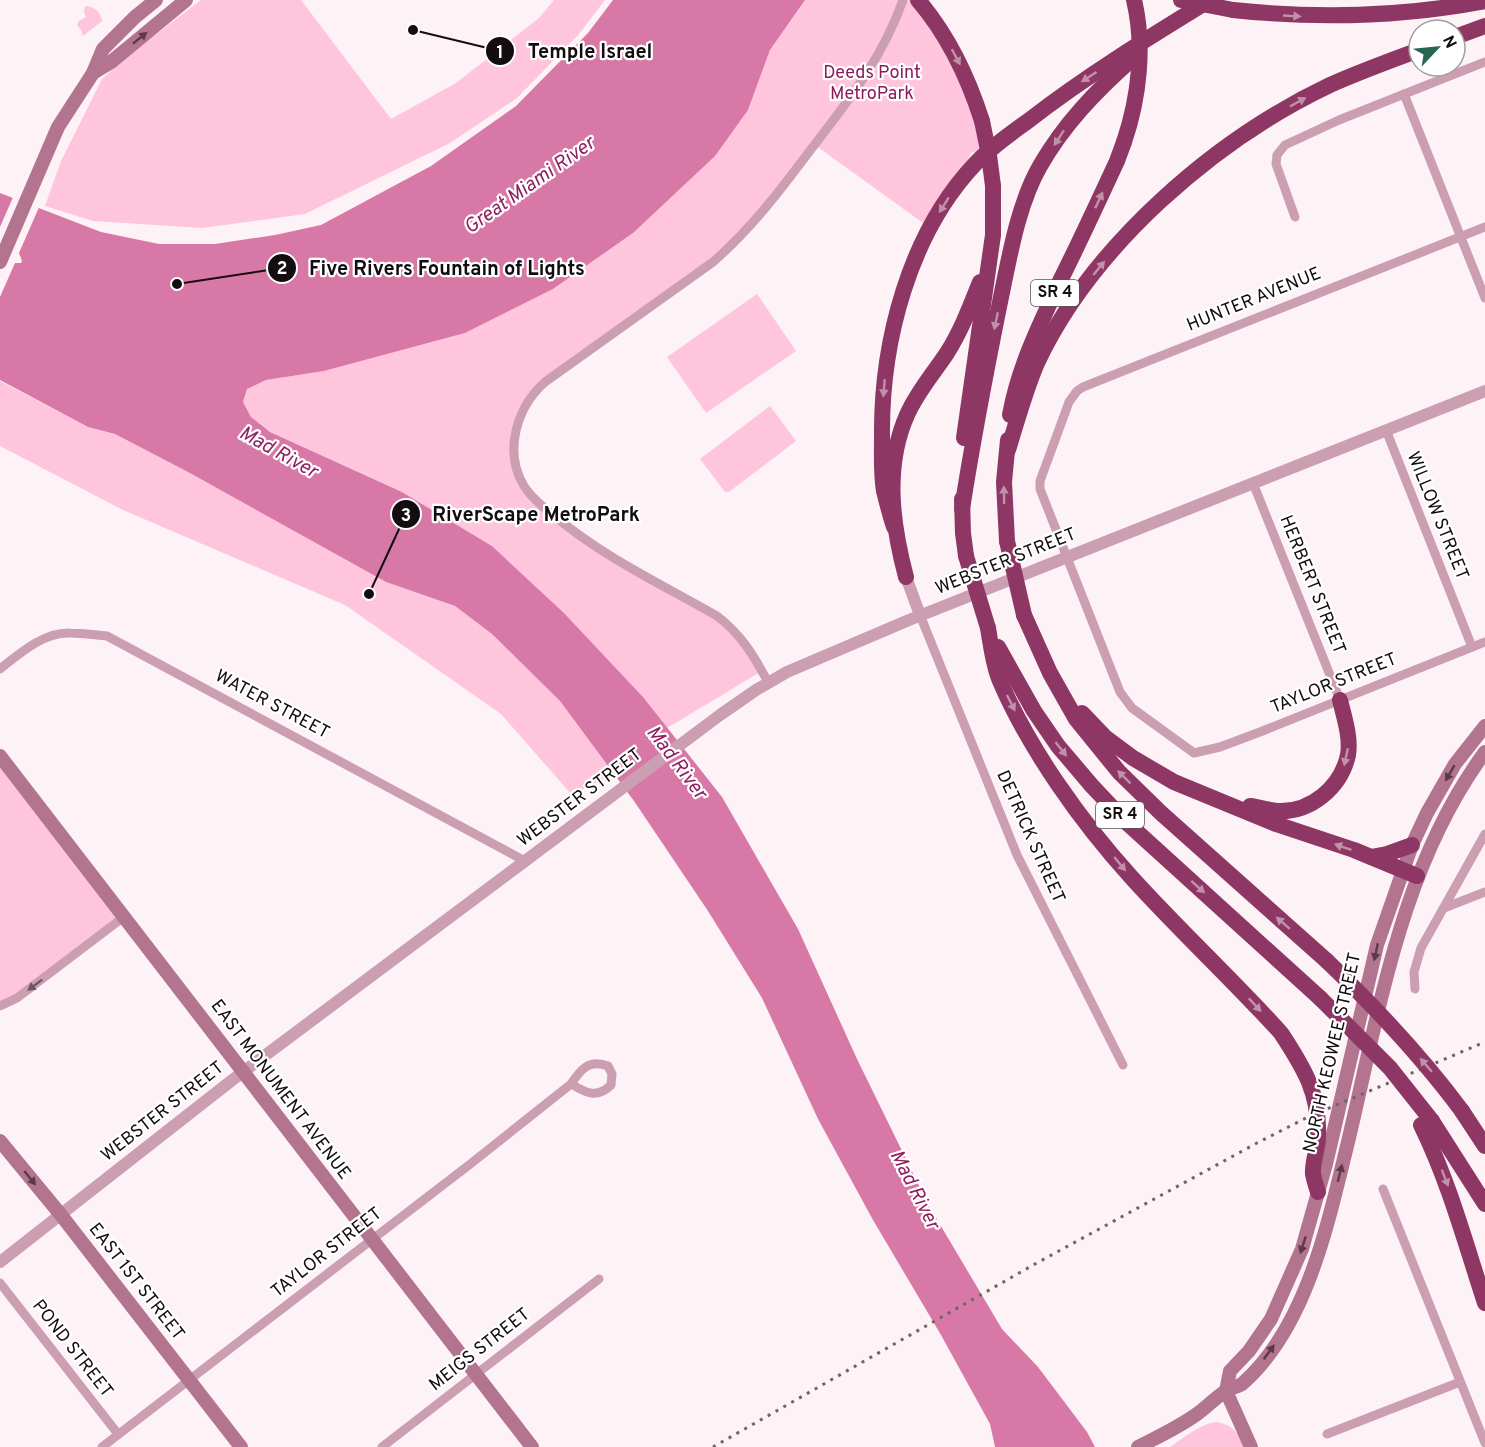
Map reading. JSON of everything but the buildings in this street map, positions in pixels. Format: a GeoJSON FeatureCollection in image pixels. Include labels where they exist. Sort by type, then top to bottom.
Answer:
{"type":"FeatureCollection","features":[{"type":"Feature","properties":{"kind":"highway","name":"SR 4"},"geometry":{"type":"LineString","coordinates":[[1134,0],[1139,35],[1138,78],[1131,120],[1117,161],[1039,326],[1014,391],[1004,482],[1007,541],[1024,615],[1050,673],[1089,738],[1119,772],[1161,813],[1368,1000],[1438,1079],[1485,1146]]}},
{"type":"Feature","properties":{"kind":"highway"},"geometry":{"type":"LineString","coordinates":[[1181,0],[1233,10],[1302,16],[1359,16],[1425,12],[1485,1]]}},
{"type":"Feature","properties":{"kind":"highway"},"geometry":{"type":"LineString","coordinates":[[906,577],[884,490],[881,416],[891,342],[908,280],[930,228],[956,187],[976,162],[1004,139],[1080,82],[1210,0]]}},
{"type":"Feature","properties":{"kind":"highway","name":"SR 4"},"geometry":{"type":"LineString","coordinates":[[922,4],[942,31],[959,62],[982,122],[993,186],[994,215],[989,262],[965,421],[962,509],[966,556],[988,628],[1034,711],[1058,746],[1092,786],[1125,821],[1320,998],[1390,1068],[1427,1123]]}},
{"type":"Feature","properties":{"kind":"highway"},"geometry":{"type":"LineString","coordinates":[[962,509],[975,429],[1009,256],[1022,212],[1039,168],[1069,122],[1102,85],[1173,22]]}},
{"type":"Feature","properties":{"kind":"highway"},"geometry":{"type":"LineString","coordinates":[[1467,33],[1485,26]]}},
{"type":"Feature","properties":{"kind":"highway"},"geometry":{"type":"LineString","coordinates":[[1008,450],[1037,365],[1057,325],[1105,261],[1158,203],[1230,144],[1275,115],[1330,85],[1407,55]]}},
{"type":"Feature","properties":{"kind":"highway"},"geometry":{"type":"LineString","coordinates":[[894,526],[892,510],[894,470],[901,429],[913,402],[958,335],[989,262]]}},
{"type":"Feature","properties":{"kind":"highway"},"geometry":{"type":"LineString","coordinates":[[988,628],[999,679],[1022,724],[1052,773],[1089,825],[1131,877],[1281,1033],[1298,1058],[1312,1084],[1317,1108],[1318,1138],[1313,1173],[1318,1192]]}},
{"type":"Feature","properties":{"kind":"highway"},"geometry":{"type":"LineString","coordinates":[[1220,800],[1278,811],[1297,809],[1316,801],[1341,774],[1348,753],[1347,727],[1340,700]]}},
{"type":"Feature","properties":{"kind":"highway"},"geometry":{"type":"LineString","coordinates":[[1067,701],[1084,714],[1106,738],[1133,759],[1174,782],[1276,824],[1410,872]]}},
{"type":"Feature","properties":{"kind":"highway"},"geometry":{"type":"LineString","coordinates":[[1371,857],[1412,845]]}},
{"type":"Feature","properties":{"kind":"highway"},"geometry":{"type":"LineString","coordinates":[[1427,1123],[1485,1204]]}},
{"type":"Feature","properties":{"kind":"highway"},"geometry":{"type":"LineString","coordinates":[[1427,1123],[1485,1303]]}},
{"type":"Feature","properties":{"kind":"main road"},"geometry":{"type":"LineString","coordinates":[[0,262],[51,144],[67,111],[93,73],[103,49],[156,0]]}},
{"type":"Feature","properties":{"kind":"main road"},"geometry":{"type":"LineString","coordinates":[[93,73],[111,62],[186,0]]}},
{"type":"Feature","properties":{"kind":"main road","name":"NORTH KEOWEE STREET"},"geometry":{"type":"LineString","coordinates":[[1138,1447],[1196,1415],[1226,1390],[1240,1385],[1284,1331],[1306,1288],[1329,1220],[1392,961],[1410,872],[1412,845],[1455,764],[1485,726]]}},
{"type":"Feature","properties":{"kind":"main road","name":"NORTH KEOWEE STREET"},"geometry":{"type":"LineString","coordinates":[[1226,1390],[1230,1371],[1261,1335],[1280,1302],[1302,1249],[1318,1192],[1377,945],[1410,872],[1432,839],[1451,802],[1485,752]]}},
{"type":"Feature","properties":{"kind":"main road","name":"EAST MONUMENT AVENUE"},"geometry":{"type":"LineString","coordinates":[[0,756],[532,1447]]}},
{"type":"Feature","properties":{"kind":"main road","name":"EAST 1ST STREET"},"geometry":{"type":"LineString","coordinates":[[0,1141],[61,1215],[241,1447]]}},
{"type":"Feature","properties":{"kind":"main road"},"geometry":{"type":"LineString","coordinates":[[1226,1390],[1251,1447]]}},
{"type":"Feature","properties":{"kind":"street"},"geometry":{"type":"LineString","coordinates":[[768,682],[752,653],[729,625],[577,535],[533,497],[520,477],[515,459],[516,425],[535,391],[713,262],[739,240],[867,75],[885,44],[903,0]]}},
{"type":"Feature","properties":{"kind":"street"},"geometry":{"type":"LineString","coordinates":[[1295,217],[1276,164],[1276,155],[1281,148],[1339,120],[1485,62]]}},
{"type":"Feature","properties":{"kind":"street"},"geometry":{"type":"LineString","coordinates":[[1404,94],[1485,298]]}},
{"type":"Feature","properties":{"kind":"street","name":"HUNTER AVENUE"},"geometry":{"type":"LineString","coordinates":[[1194,753],[1127,703],[1120,692],[1040,489],[1040,481],[1071,399],[1083,387],[1485,227]]}},
{"type":"Feature","properties":{"kind":"street","name":"WEBSTER STREET"},"geometry":{"type":"LineString","coordinates":[[0,1262],[244,1072],[720,715],[768,682],[920,615],[1485,391]]}},
{"type":"Feature","properties":{"kind":"street","name":"WILLOW STREET"},"geometry":{"type":"LineString","coordinates":[[1386,430],[1472,647]]}},
{"type":"Feature","properties":{"kind":"street","name":"HERBERT STREET"},"geometry":{"type":"LineString","coordinates":[[1253,483],[1340,700]]}},
{"type":"Feature","properties":{"kind":"street"},"geometry":{"type":"LineString","coordinates":[[906,577],[920,615]]}},
{"type":"Feature","properties":{"kind":"street","name":"DETRICK STREET"},"geometry":{"type":"LineString","coordinates":[[920,615],[1017,855],[1123,1065]]}},
{"type":"Feature","properties":{"kind":"street","name":"WATER STREET"},"geometry":{"type":"LineString","coordinates":[[0,669],[26,648],[47,638],[67,632],[107,636],[525,861]]}},
{"type":"Feature","properties":{"kind":"street","name":"TAYLOR STREET"},"geometry":{"type":"LineString","coordinates":[[1194,753],[1220,747],[1485,642]]}},
{"type":"Feature","properties":{"kind":"street"},"geometry":{"type":"LineString","coordinates":[[1415,989],[1414,972],[1421,948],[1485,834]]}},
{"type":"Feature","properties":{"kind":"street"},"geometry":{"type":"LineString","coordinates":[[1444,908],[1485,892]]}},
{"type":"Feature","properties":{"kind":"street"},"geometry":{"type":"LineString","coordinates":[[0,1006],[17,998],[125,916]]}},
{"type":"Feature","properties":{"kind":"street","name":"TAYLOR STREET"},"geometry":{"type":"LineString","coordinates":[[102,1447],[469,1165],[571,1084],[579,1071],[589,1064],[600,1063],[608,1066],[612,1074],[611,1085],[605,1091],[595,1095],[571,1084]]}},
{"type":"Feature","properties":{"kind":"street"},"geometry":{"type":"LineString","coordinates":[[1383,1189],[1485,1443]]}},
{"type":"Feature","properties":{"kind":"street","name":"MEIGS STREET"},"geometry":{"type":"LineString","coordinates":[[382,1447],[599,1279]]}},
{"type":"Feature","properties":{"kind":"street","name":"POND STREET"},"geometry":{"type":"LineString","coordinates":[[0,1283],[115,1436],[119,1447]]}},
{"type":"Feature","properties":{"kind":"street"},"geometry":{"type":"LineString","coordinates":[[1327,1434],[1460,1382]]}},
{"type":"Feature","properties":{"kind":"green space"},"geometry":{"type":"Polygon","coordinates":[[[201,0],[301,0],[391,119],[456,83],[539,18],[554,0],[605,0],[579,34],[517,98],[450,143],[305,214],[202,228],[93,221],[45,206],[61,161],[102,79],[125,58],[201,0]]]}},
{"type":"Feature","properties":{"kind":"green space","name":"Deeds Point MetroPark"},"geometry":{"type":"Polygon","coordinates":[[[805,0],[911,0],[952,49],[989,155],[972,152],[930,228],[815,145],[739,240],[535,391],[514,441],[525,487],[577,535],[717,616],[762,671],[667,728],[643,697],[564,613],[492,546],[402,492],[270,432],[251,417],[243,402],[247,389],[266,380],[324,371],[465,333],[553,289],[633,233],[748,110],[770,50],[805,0]]]}},
{"type":"Feature","properties":{"kind":"green space"},"geometry":{"type":"Polygon","coordinates":[[[85,6],[96,10],[102,21],[83,36],[77,25],[86,17],[85,6]]]}},
{"type":"Feature","properties":{"kind":"green space"},"geometry":{"type":"Polygon","coordinates":[[[757,294],[796,351],[706,413],[667,357],[757,294]]]}},
{"type":"Feature","properties":{"kind":"green space"},"geometry":{"type":"Polygon","coordinates":[[[0,381],[88,427],[115,434],[188,472],[386,582],[455,606],[492,634],[560,701],[614,774],[572,795],[501,714],[345,605],[123,510],[0,446],[0,381]]]}},
{"type":"Feature","properties":{"kind":"green space"},"geometry":{"type":"Polygon","coordinates":[[[770,406],[796,441],[729,492],[725,492],[700,459],[770,406]]]}},
{"type":"Feature","properties":{"kind":"green space"},"geometry":{"type":"Polygon","coordinates":[[[0,758],[125,916],[0,1006],[0,758]]]}},
{"type":"Feature","properties":{"kind":"green space"},"geometry":{"type":"Polygon","coordinates":[[[1216,1422],[1234,1430],[1244,1447],[1170,1447],[1198,1428],[1216,1422]]]}},
{"type":"Feature","properties":{"kind":"water"},"geometry":{"type":"Polygon","coordinates":[[[613,0],[805,0],[770,50],[748,110],[715,156],[633,233],[553,289],[465,333],[324,371],[266,380],[247,389],[243,402],[251,417],[270,432],[402,492],[492,546],[564,613],[643,697],[722,797],[798,929],[857,1059],[929,1206],[1002,1329],[1038,1367],[1087,1432],[1095,1447],[995,1447],[990,1424],[818,1119],[762,998],[708,911],[634,801],[560,701],[492,634],[455,606],[386,582],[188,472],[115,434],[88,427],[0,380],[0,193],[101,232],[159,244],[215,244],[321,225],[431,166],[516,106],[588,33],[613,0]]]}},
{"type":"Feature","properties":{"kind":"pier"},"geometry":{"type":"Polygon","coordinates":[[[14,195],[40,205],[19,253],[22,261],[15,263],[0,297],[0,227],[14,195]]]}},
{"type":"Feature","properties":{"kind":"railway"},"geometry":{"type":"LineString","coordinates":[[713,1447],[1035,1264],[1257,1143],[1308,1117],[1485,1042]]}},
{"type":"Feature","properties":{"kind":"place","name":"Temple Israel"},"geometry":{"type":"Point","coordinates":[413,30]}},
{"type":"Feature","properties":{"kind":"place","name":"Five Rivers Fountain of Lights"},"geometry":{"type":"Point","coordinates":[177,284]}},
{"type":"Feature","properties":{"kind":"place","name":"RiverScape MetroPark"},"geometry":{"type":"Point","coordinates":[369,594]}},
{"type":"Feature","properties":{"kind":"water label","name":"Great Miami River"},"geometry":{"type":"Point","coordinates":[530,186]}},
{"type":"Feature","properties":{"kind":"water label","name":"Mad River"},"geometry":{"type":"Point","coordinates":[278,453]}},
{"type":"Feature","properties":{"kind":"water label","name":"Mad River"},"geometry":{"type":"Point","coordinates":[676,763]}},
{"type":"Feature","properties":{"kind":"water label","name":"Mad River"},"geometry":{"type":"Point","coordinates":[914,1190]}}]}
